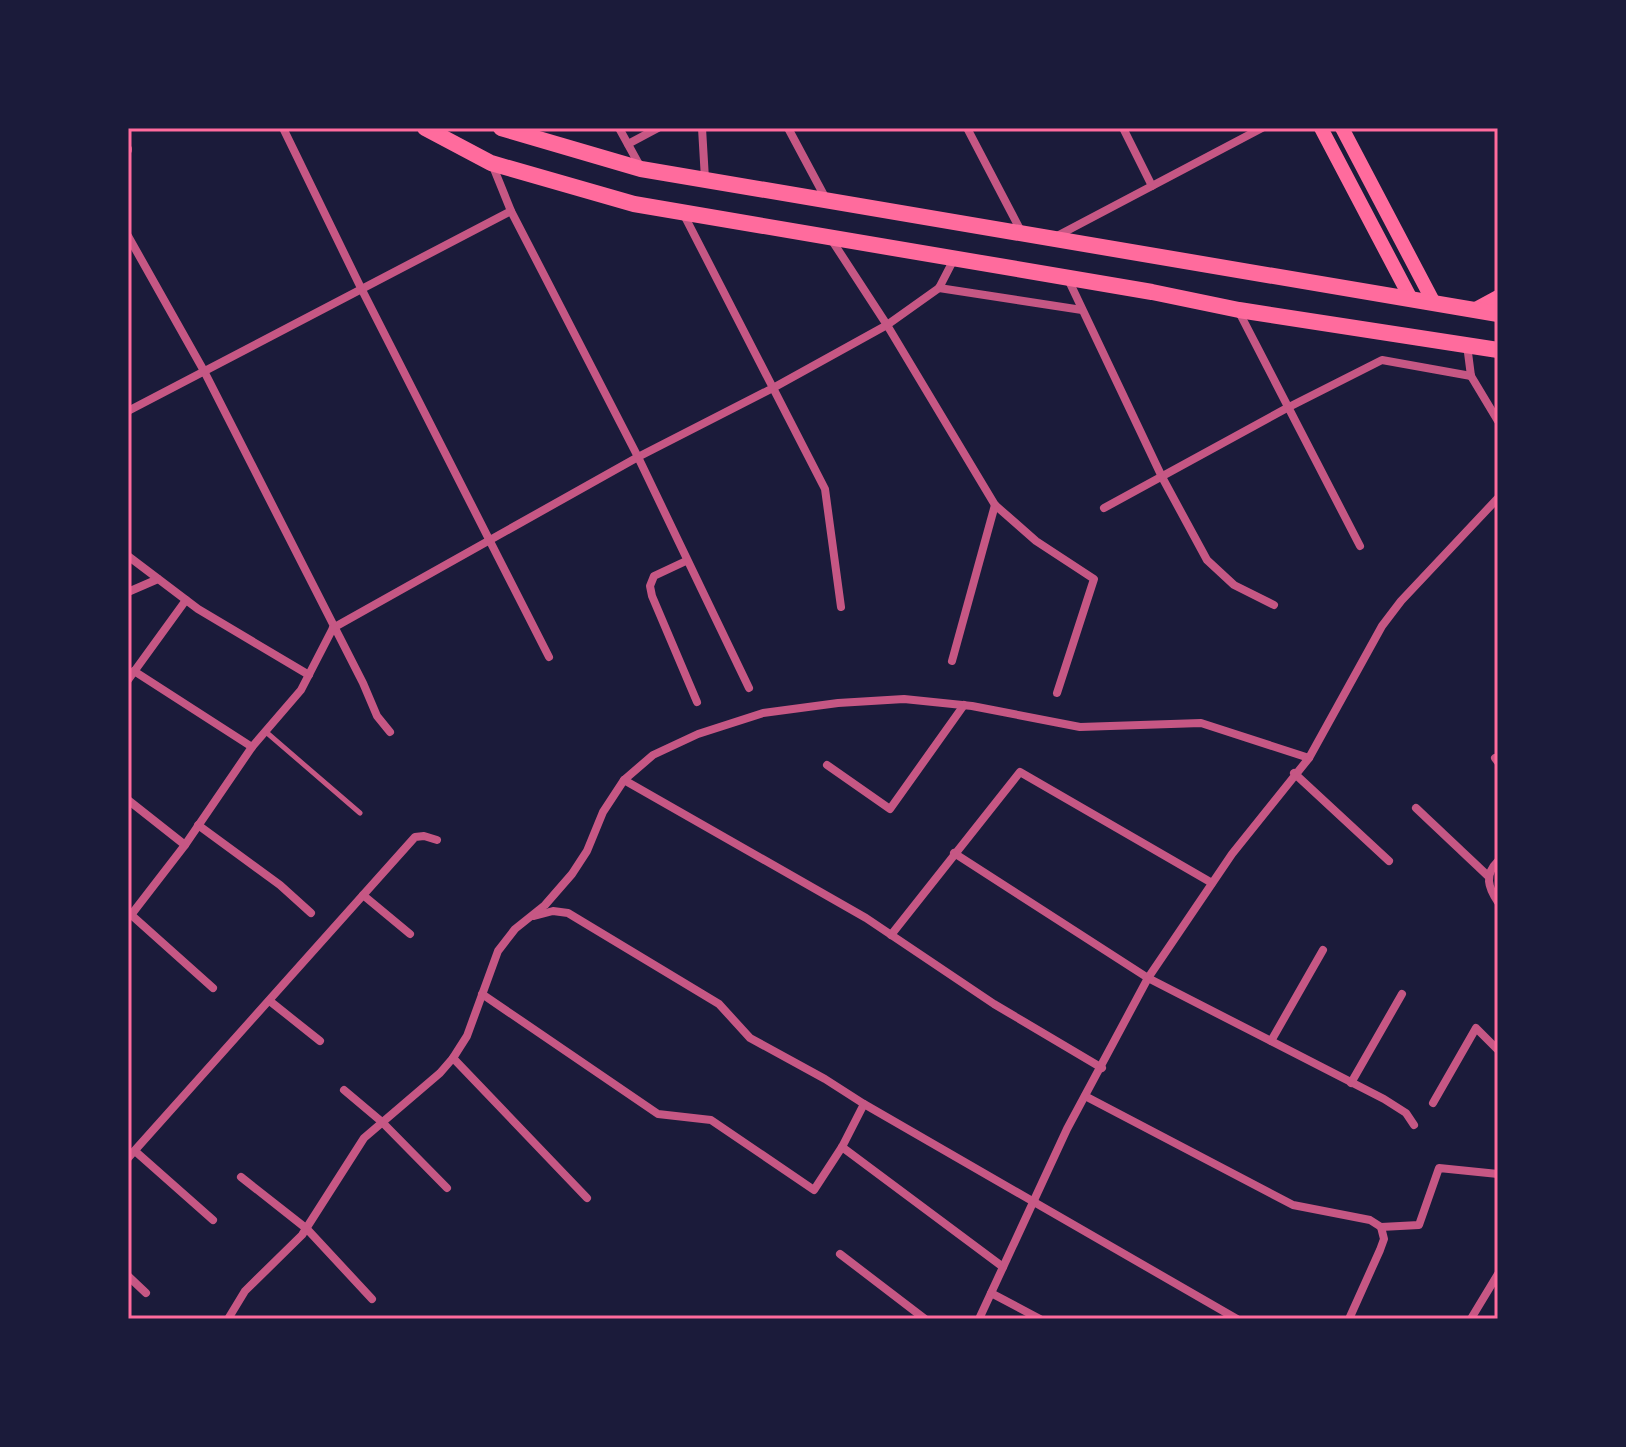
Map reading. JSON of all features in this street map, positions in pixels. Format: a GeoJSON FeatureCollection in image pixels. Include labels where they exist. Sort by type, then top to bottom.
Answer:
{"type":"FeatureCollection","features":[{"type":"Feature","properties":{"kind":"highway"},"geometry":{"type":"LineString","coordinates":[[425,128],[491,163],[634,204],[1068,277],[1239,310],[1498,350]]}},
{"type":"Feature","properties":{"kind":"highway"},"geometry":{"type":"LineString","coordinates":[[501,128],[641,169],[1498,314]]}},
{"type":"Feature","properties":{"kind":"main road"},"geometry":{"type":"LineString","coordinates":[[1321,128],[1411,299]]}},
{"type":"Feature","properties":{"kind":"main road"},"geometry":{"type":"LineString","coordinates":[[1342,128],[1434,303]]}},
{"type":"Feature","properties":{"kind":"main road"},"geometry":{"type":"LineString","coordinates":[[1474,310],[1498,297]]}},
{"type":"Feature","properties":{"kind":"street"},"geometry":{"type":"LineString","coordinates":[[283,128],[549,657]]}},
{"type":"Feature","properties":{"kind":"street"},"geometry":{"type":"LineString","coordinates":[[619,128],[641,169]]}},
{"type":"Feature","properties":{"kind":"street"},"geometry":{"type":"LineString","coordinates":[[628,144],[658,128]]}},
{"type":"Feature","properties":{"kind":"street"},"geometry":{"type":"LineString","coordinates":[[702,128],[705,180]]}},
{"type":"Feature","properties":{"kind":"street"},"geometry":{"type":"LineString","coordinates":[[788,128],[826,200]]}},
{"type":"Feature","properties":{"kind":"street"},"geometry":{"type":"LineString","coordinates":[[967,128],[1022,233]]}},
{"type":"Feature","properties":{"kind":"street"},"geometry":{"type":"LineString","coordinates":[[1123,128],[1152,186]]}},
{"type":"Feature","properties":{"kind":"street"},"geometry":{"type":"LineString","coordinates":[[1052,238],[1262,128]]}},
{"type":"Feature","properties":{"kind":"street"},"geometry":{"type":"LineString","coordinates":[[491,163],[511,211],[638,457],[749,688]]}},
{"type":"Feature","properties":{"kind":"street"},"geometry":{"type":"LineString","coordinates":[[128,411],[511,211]]}},
{"type":"Feature","properties":{"kind":"street"},"geometry":{"type":"LineString","coordinates":[[683,213],[825,489],[841,607]]}},
{"type":"Feature","properties":{"kind":"street"},"geometry":{"type":"LineString","coordinates":[[128,236],[204,371],[377,716],[390,732]]}},
{"type":"Feature","properties":{"kind":"street"},"geometry":{"type":"LineString","coordinates":[[830,237],[887,325],[995,505],[1036,541],[1094,579],[1057,693]]}},
{"type":"Feature","properties":{"kind":"street"},"geometry":{"type":"LineString","coordinates":[[213,988],[130,913],[185,845],[252,747],[301,690],[333,628],[638,457],[887,325],[939,288],[955,258]]}},
{"type":"Feature","properties":{"kind":"street"},"geometry":{"type":"LineString","coordinates":[[1068,277],[1162,477],[1207,560],[1234,585],[1274,605]]}},
{"type":"Feature","properties":{"kind":"street"},"geometry":{"type":"LineString","coordinates":[[939,288],[1082,310]]}},
{"type":"Feature","properties":{"kind":"street"},"geometry":{"type":"LineString","coordinates":[[1239,310],[1360,546]]}},
{"type":"Feature","properties":{"kind":"street"},"geometry":{"type":"LineString","coordinates":[[1467,345],[1471,376],[1498,421]]}},
{"type":"Feature","properties":{"kind":"street"},"geometry":{"type":"LineString","coordinates":[[1104,508],[1382,360],[1471,376]]}},
{"type":"Feature","properties":{"kind":"street"},"geometry":{"type":"LineString","coordinates":[[979,1319],[1085,1096],[1148,978],[1212,883],[1294,773],[1309,758],[1382,626],[1412,589],[1498,498]]}},
{"type":"Feature","properties":{"kind":"street"},"geometry":{"type":"LineString","coordinates":[[952,661],[995,505]]}},
{"type":"Feature","properties":{"kind":"street"},"geometry":{"type":"LineString","coordinates":[[128,556],[186,600],[309,675]]}},
{"type":"Feature","properties":{"kind":"street"},"geometry":{"type":"LineString","coordinates":[[686,561],[654,576],[650,586],[697,702]]}},
{"type":"Feature","properties":{"kind":"street"},"geometry":{"type":"LineString","coordinates":[[128,592],[158,579]]}},
{"type":"Feature","properties":{"kind":"street"},"geometry":{"type":"LineString","coordinates":[[186,600],[131,675],[252,747]]}},
{"type":"Feature","properties":{"kind":"street"},"geometry":{"type":"LineString","coordinates":[[228,1319],[245,1291],[307,1229],[364,1138],[440,1073],[453,1058],[467,1036],[498,951],[515,929],[572,874],[587,851],[603,812],[624,780],[653,755],[698,734],[763,713],[838,703],[904,699],[964,705],[1080,727],[1201,723],[1309,758]]}},
{"type":"Feature","properties":{"kind":"street"},"geometry":{"type":"LineString","coordinates":[[827,765],[890,809],[964,705]]}},
{"type":"Feature","properties":{"kind":"street"},"geometry":{"type":"LineString","coordinates":[[891,935],[1020,772],[1212,883]]}},
{"type":"Feature","properties":{"kind":"street"},"geometry":{"type":"LineString","coordinates":[[1294,773],[1389,861]]}},
{"type":"Feature","properties":{"kind":"street"},"geometry":{"type":"LineString","coordinates":[[624,780],[891,935],[994,1004],[1102,1068]]}},
{"type":"Feature","properties":{"kind":"street"},"geometry":{"type":"LineString","coordinates":[[128,800],[185,845]]}},
{"type":"Feature","properties":{"kind":"street"},"geometry":{"type":"LineString","coordinates":[[1416,808],[1488,876]]}},
{"type":"Feature","properties":{"kind":"street"},"geometry":{"type":"LineString","coordinates":[[198,825],[280,885],[311,913]]}},
{"type":"Feature","properties":{"kind":"street"},"geometry":{"type":"LineString","coordinates":[[213,1220],[131,1154],[271,1002],[415,837],[437,840]]}},
{"type":"Feature","properties":{"kind":"street"},"geometry":{"type":"LineString","coordinates":[[954,853],[1148,978],[1406,1113],[1414,1125]]}},
{"type":"Feature","properties":{"kind":"street"},"geometry":{"type":"LineString","coordinates":[[1498,861],[1488,876],[1489,886],[1498,902]]}},
{"type":"Feature","properties":{"kind":"street"},"geometry":{"type":"LineString","coordinates":[[363,895],[410,934]]}},
{"type":"Feature","properties":{"kind":"street"},"geometry":{"type":"LineString","coordinates":[[530,917],[553,911],[568,913],[719,1004],[750,1038],[1237,1319]]}},
{"type":"Feature","properties":{"kind":"street"},"geometry":{"type":"LineString","coordinates":[[1271,1041],[1323,950]]}},
{"type":"Feature","properties":{"kind":"street"},"geometry":{"type":"LineString","coordinates":[[482,994],[658,1114],[711,1120],[814,1190],[842,1147],[864,1104]]}},
{"type":"Feature","properties":{"kind":"street"},"geometry":{"type":"LineString","coordinates":[[1351,1083],[1402,994]]}},
{"type":"Feature","properties":{"kind":"street"},"geometry":{"type":"LineString","coordinates":[[271,1002],[320,1041]]}},
{"type":"Feature","properties":{"kind":"street"},"geometry":{"type":"LineString","coordinates":[[1433,1103],[1476,1028],[1498,1050]]}},
{"type":"Feature","properties":{"kind":"street"},"geometry":{"type":"LineString","coordinates":[[453,1058],[587,1198]]}},
{"type":"Feature","properties":{"kind":"street"},"geometry":{"type":"LineString","coordinates":[[344,1090],[382,1122],[447,1188]]}},
{"type":"Feature","properties":{"kind":"street"},"geometry":{"type":"LineString","coordinates":[[1085,1096],[1293,1205],[1370,1220],[1381,1227],[1419,1225],[1439,1168],[1498,1174]]}},
{"type":"Feature","properties":{"kind":"street"},"geometry":{"type":"LineString","coordinates":[[842,1147],[1003,1267]]}},
{"type":"Feature","properties":{"kind":"street"},"geometry":{"type":"LineString","coordinates":[[241,1177],[307,1229],[372,1299]]}},
{"type":"Feature","properties":{"kind":"street"},"geometry":{"type":"LineString","coordinates":[[1349,1319],[1384,1239],[1381,1227]]}},
{"type":"Feature","properties":{"kind":"street"},"geometry":{"type":"LineString","coordinates":[[840,1254],[925,1319]]}},
{"type":"Feature","properties":{"kind":"street"},"geometry":{"type":"LineString","coordinates":[[1472,1317],[1498,1274]]}},
{"type":"Feature","properties":{"kind":"street"},"geometry":{"type":"LineString","coordinates":[[128,1276],[146,1293]]}},
{"type":"Feature","properties":{"kind":"street"},"geometry":{"type":"LineString","coordinates":[[991,1293],[1040,1319]]}},
{"type":"Feature","properties":{"kind":"lane"},"geometry":{"type":"LineString","coordinates":[[265,731],[360,813]]}}]}
